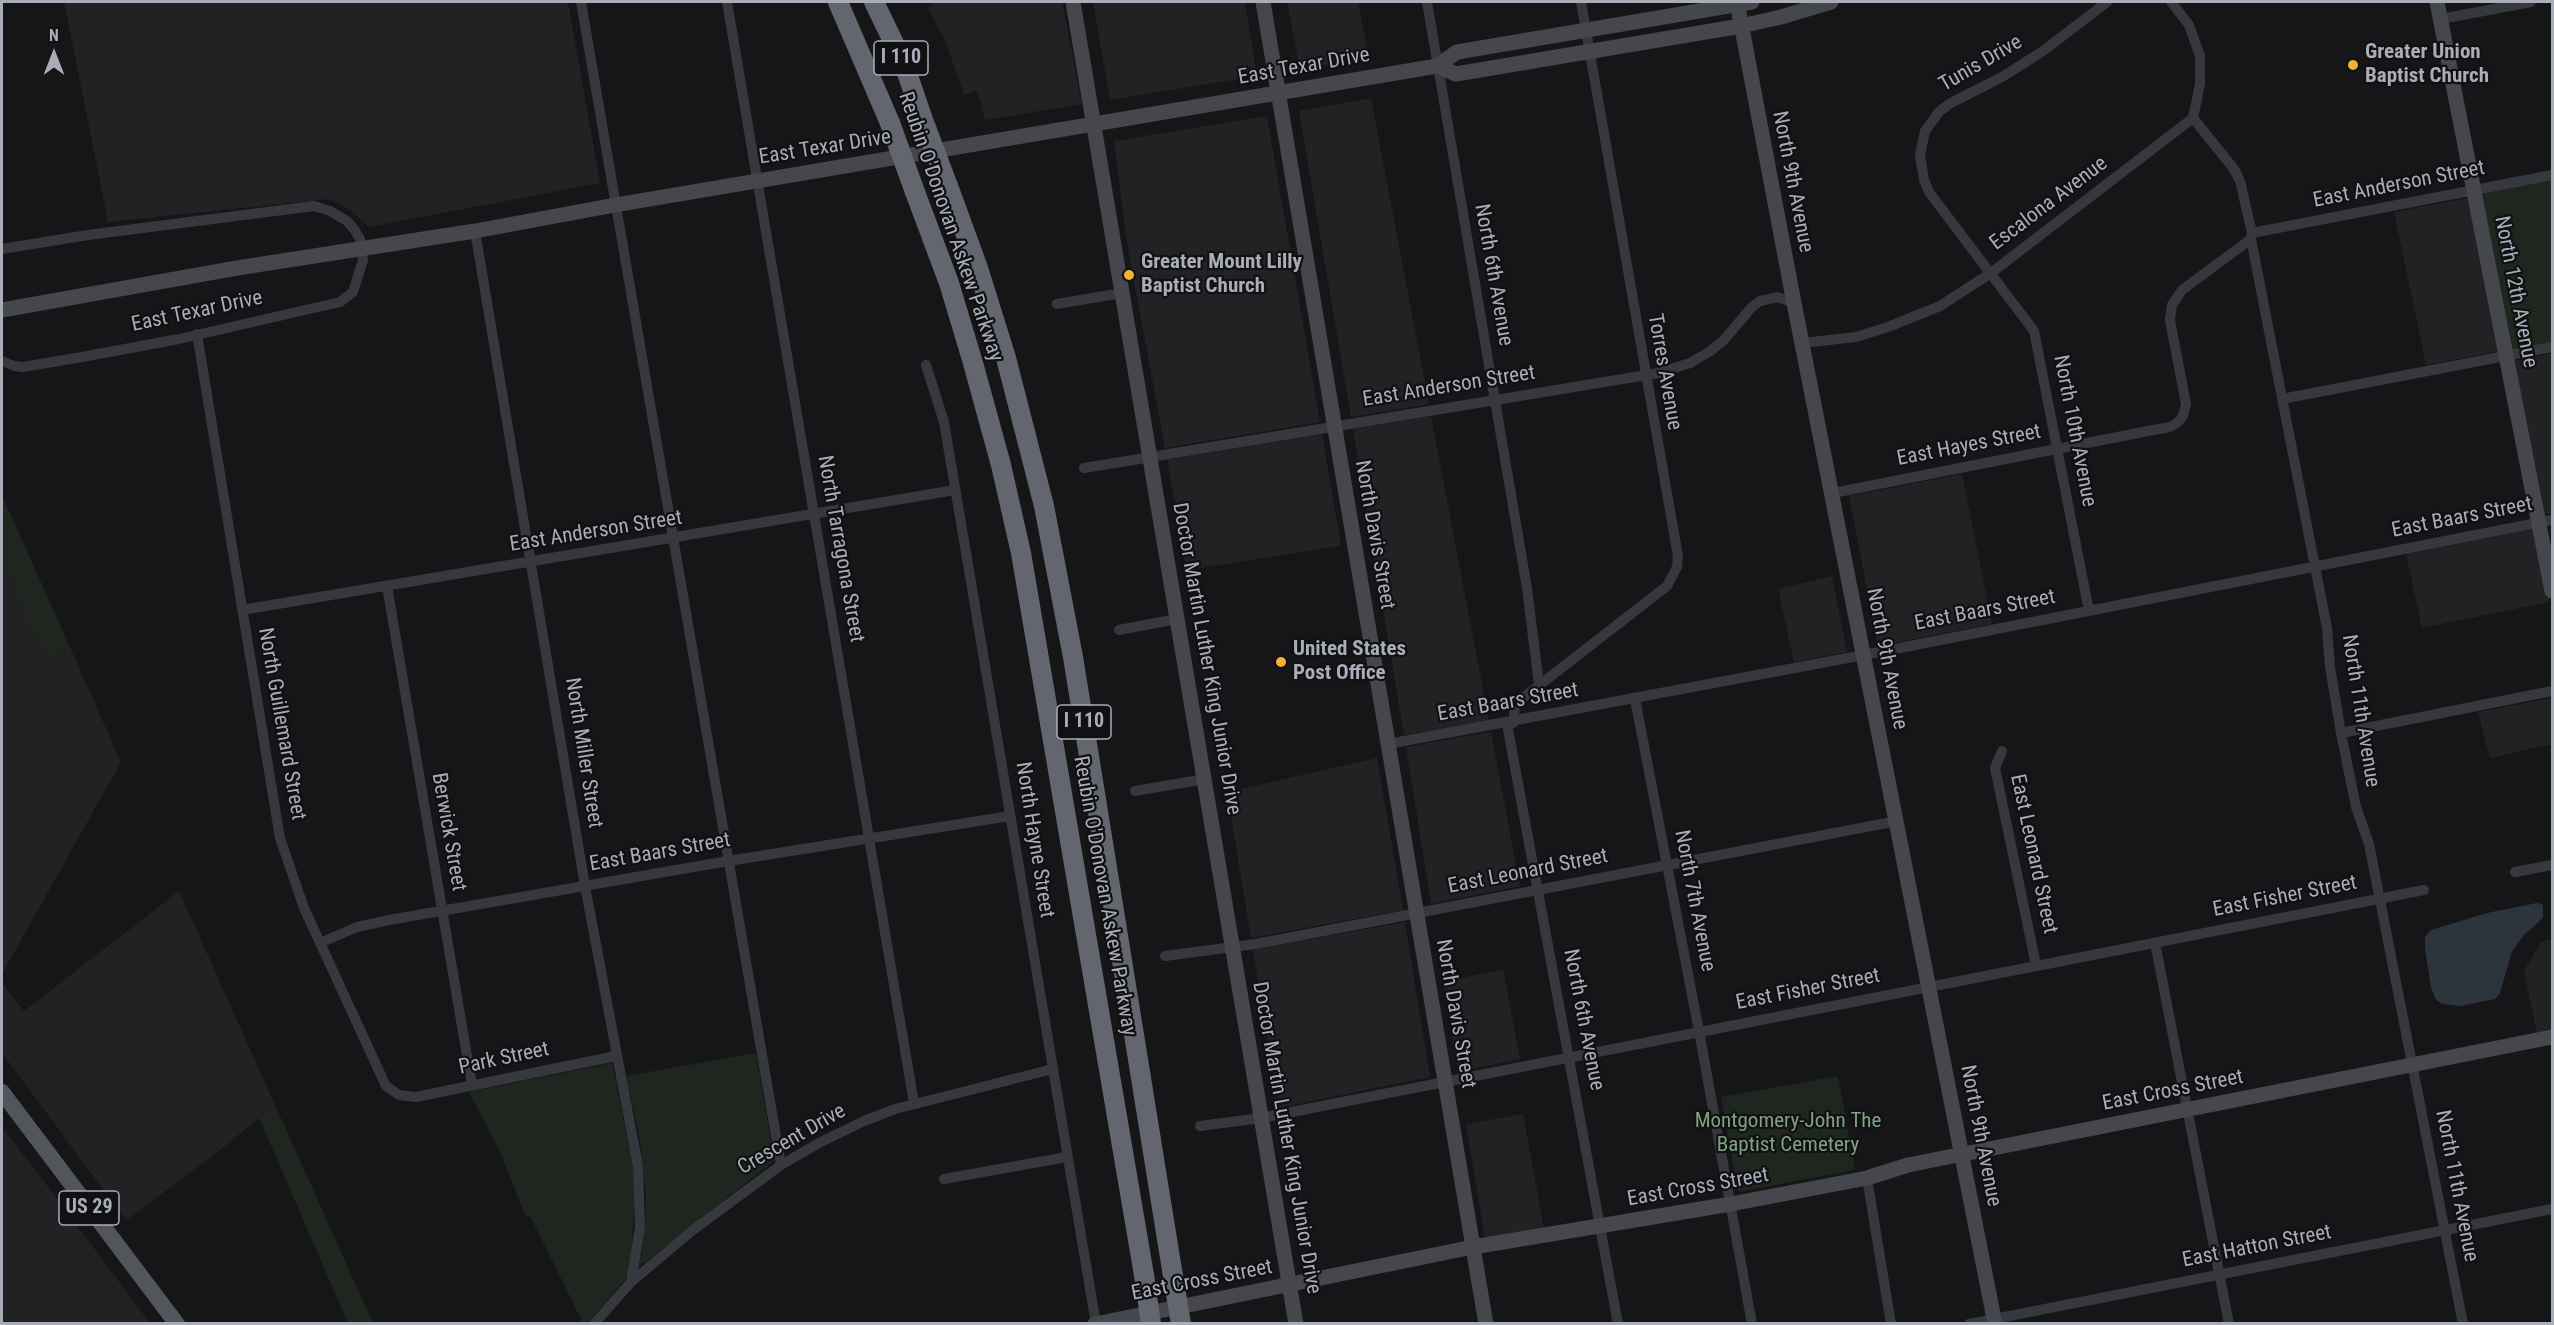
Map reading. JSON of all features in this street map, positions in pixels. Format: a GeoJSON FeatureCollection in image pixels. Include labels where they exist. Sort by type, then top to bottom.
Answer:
{"type":"FeatureCollection","features":[{"type":"Feature","properties":{"kind":"highway","name":"Reubin O'Donovan Askew Parkway"},"geometry":{"type":"LineString","coordinates":[[874,2],[904,64],[978,268],[1006,358],[1044,506],[1073,657],[1181,1323]]}},
{"type":"Feature","properties":{"kind":"highway","name":"Reubin O'Donovan Askew Parkway"},"geometry":{"type":"LineString","coordinates":[[840,7],[890,123],[949,283],[1001,465],[1021,553],[1151,1323]]}},
{"type":"Feature","properties":{"kind":"main road","name":"Doctor Martin Luther King Junior Drive"},"geometry":{"type":"LineString","coordinates":[[1072,2],[1151,456],[1296,1323]]}},
{"type":"Feature","properties":{"kind":"main road","name":"North Davis Street"},"geometry":{"type":"LineString","coordinates":[[1263,2],[1486,1323]]}},
{"type":"Feature","properties":{"kind":"main road","name":"East Texar Drive"},"geometry":{"type":"LineString","coordinates":[[1437,66],[1456,74],[1741,26],[1831,2]]}},
{"type":"Feature","properties":{"kind":"main road","name":"North 12th Avenue"},"geometry":{"type":"LineString","coordinates":[[2437,2],[2506,356],[2546,521],[2553,591]]}},
{"type":"Feature","properties":{"kind":"main road","name":"East Texar Drive"},"geometry":{"type":"LineString","coordinates":[[7,309],[1437,66],[1457,52],[1742,3]]}},
{"type":"Feature","properties":{"kind":"main road","name":"North 9th Avenue"},"geometry":{"type":"LineString","coordinates":[[1742,3],[1741,26],[1794,303],[1995,1321]]}},
{"type":"Feature","properties":{"kind":"main road","name":"East Cross Street"},"geometry":{"type":"LineString","coordinates":[[1096,1323],[1473,1247],[1731,1204],[1867,1178],[1908,1165],[2553,1037]]}},
{"type":"Feature","properties":{"kind":"main road","name":"US 29"},"geometry":{"type":"LineString","coordinates":[[2,1092],[177,1323]]}},
{"type":"Feature","properties":{"kind":"street"},"geometry":{"type":"LineString","coordinates":[[581,2],[781,1165]]}},
{"type":"Feature","properties":{"kind":"street","name":"North Tarragona Street"},"geometry":{"type":"LineString","coordinates":[[727,2],[914,1103]]}},
{"type":"Feature","properties":{"kind":"street","name":"North 6th Avenue"},"geometry":{"type":"LineString","coordinates":[[1426,2],[1527,588],[1539,685]]}},
{"type":"Feature","properties":{"kind":"street","name":"Torres Avenue"},"geometry":{"type":"LineString","coordinates":[[1539,685],[1667,586],[1677,567],[1678,556],[1644,375],[1581,2]]}},
{"type":"Feature","properties":{"kind":"street","name":"Tunis Drive"},"geometry":{"type":"LineString","coordinates":[[1990,273],[1929,192],[1920,155],[1925,131],[1939,112],[1949,104],[2002,77],[2043,51],[2107,2]]}},
{"type":"Feature","properties":{"kind":"street"},"geometry":{"type":"LineString","coordinates":[[2171,2],[2189,25],[2200,56],[2200,84],[2193,118]]}},
{"type":"Feature","properties":{"kind":"street"},"geometry":{"type":"LineString","coordinates":[[2441,19],[2531,2]]}},
{"type":"Feature","properties":{"kind":"street","name":"Escalona Avenue"},"geometry":{"type":"LineString","coordinates":[[1802,343],[1856,337],[1940,306],[1990,273],[2193,118]]}},
{"type":"Feature","properties":{"kind":"street","name":"North 11th Avenue"},"geometry":{"type":"LineString","coordinates":[[2193,118],[2234,169],[2240,181],[2327,628],[2330,667],[2341,733],[2356,807],[2369,844],[2463,1323]]}},
{"type":"Feature","properties":{"kind":"street","name":"East Anderson Street"},"geometry":{"type":"LineString","coordinates":[[2148,431],[2170,427],[2177,423],[2185,409],[2170,320],[2170,311],[2176,297],[2252,236],[2553,175]]}},
{"type":"Feature","properties":{"kind":"street"},"geometry":{"type":"LineString","coordinates":[[2,246],[314,206],[330,211],[347,221],[354,229],[362,248]]}},
{"type":"Feature","properties":{"kind":"street","name":"North Miller Street"},"geometry":{"type":"LineString","coordinates":[[475,231],[585,886],[633,1137],[640,1195],[640,1227],[631,1282]]}},
{"type":"Feature","properties":{"kind":"street","name":"East Texar Drive"},"geometry":{"type":"LineString","coordinates":[[2,361],[23,367],[197,334],[340,302],[353,292],[356,285],[363,260],[362,248]]}},
{"type":"Feature","properties":{"kind":"street","name":"North 10th Avenue"},"geometry":{"type":"LineString","coordinates":[[1990,273],[2034,331],[2089,610]]}},
{"type":"Feature","properties":{"kind":"street"},"geometry":{"type":"LineString","coordinates":[[1057,304],[1122,293]]}},
{"type":"Feature","properties":{"kind":"street","name":"East Anderson Street"},"geometry":{"type":"LineString","coordinates":[[1084,468],[1671,369],[1709,352],[1730,334],[1752,307],[1760,301],[1778,297],[1794,303]]}},
{"type":"Feature","properties":{"kind":"street","name":"North Guillemard Street"},"geometry":{"type":"LineString","coordinates":[[197,334],[280,838],[294,883],[382,1079],[386,1086],[399,1095]]}},
{"type":"Feature","properties":{"kind":"street"},"geometry":{"type":"LineString","coordinates":[[2282,399],[2553,347]]}},
{"type":"Feature","properties":{"kind":"street","name":"North Hayne Street"},"geometry":{"type":"LineString","coordinates":[[926,365],[944,422],[1096,1323]]}},
{"type":"Feature","properties":{"kind":"street","name":"East Hayes Street"},"geometry":{"type":"LineString","coordinates":[[1833,493],[2148,431]]}},
{"type":"Feature","properties":{"kind":"street","name":"East Anderson Street"},"geometry":{"type":"LineString","coordinates":[[242,610],[955,490]]}},
{"type":"Feature","properties":{"kind":"street","name":"East Baars Street"},"geometry":{"type":"LineString","coordinates":[[1388,744],[1864,655],[2546,521]]}},
{"type":"Feature","properties":{"kind":"street","name":"Berwick Street"},"geometry":{"type":"LineString","coordinates":[[387,586],[472,1085]]}},
{"type":"Feature","properties":{"kind":"street"},"geometry":{"type":"LineString","coordinates":[[1119,630],[1177,619]]}},
{"type":"Feature","properties":{"kind":"street"},"geometry":{"type":"LineString","coordinates":[[1510,723],[1515,707],[1539,685]]}},
{"type":"Feature","properties":{"kind":"street"},"geometry":{"type":"LineString","coordinates":[[2341,733],[2553,691]]}},
{"type":"Feature","properties":{"kind":"street","name":"North 7th Avenue"},"geometry":{"type":"LineString","coordinates":[[1635,699],[1668,864],[1752,1323]]}},
{"type":"Feature","properties":{"kind":"street","name":"North 6th Avenue"},"geometry":{"type":"LineString","coordinates":[[1510,723],[1537,889],[1570,1056],[1618,1323]]}},
{"type":"Feature","properties":{"kind":"street","name":"East Leonard Street"},"geometry":{"type":"LineString","coordinates":[[2002,752],[1995,768],[2036,965]]}},
{"type":"Feature","properties":{"kind":"street"},"geometry":{"type":"LineString","coordinates":[[1135,791],[1205,779]]}},
{"type":"Feature","properties":{"kind":"street","name":"East Baars Street"},"geometry":{"type":"LineString","coordinates":[[320,943],[357,927],[442,911],[728,861],[1010,816]]}},
{"type":"Feature","properties":{"kind":"street","name":"East Leonard Street"},"geometry":{"type":"LineString","coordinates":[[1165,956],[1416,914],[1897,821]]}},
{"type":"Feature","properties":{"kind":"street"},"geometry":{"type":"LineString","coordinates":[[2515,873],[2553,865]]}},
{"type":"Feature","properties":{"kind":"street","name":"East Fisher Street"},"geometry":{"type":"LineString","coordinates":[[1200,1126],[1261,1118],[1445,1080],[2424,890]]}},
{"type":"Feature","properties":{"kind":"street"},"geometry":{"type":"LineString","coordinates":[[2154,943],[2229,1323]]}},
{"type":"Feature","properties":{"kind":"street","name":"Park Street"},"geometry":{"type":"LineString","coordinates":[[399,1095],[416,1097],[616,1056]]}},
{"type":"Feature","properties":{"kind":"street","name":"Crescent Drive"},"geometry":{"type":"LineString","coordinates":[[594,1323],[631,1282],[737,1196],[781,1165],[864,1121],[914,1103],[1053,1069]]}},
{"type":"Feature","properties":{"kind":"street"},"geometry":{"type":"LineString","coordinates":[[944,1179],[1067,1157]]}},
{"type":"Feature","properties":{"kind":"street"},"geometry":{"type":"LineString","coordinates":[[1867,1178],[1891,1323]]}},
{"type":"Feature","properties":{"kind":"street","name":"East Hatton Street"},"geometry":{"type":"LineString","coordinates":[[1969,1323],[1995,1321],[2220,1274],[2553,1209]]}},
{"type":"Feature","properties":{"kind":"shaded area"},"geometry":{"type":"Polygon","coordinates":[[[64,2],[568,2],[600,183],[369,227],[351,211],[329,199],[108,222],[64,2]]]}},
{"type":"Feature","properties":{"kind":"shaded area"},"geometry":{"type":"Polygon","coordinates":[[[935,2],[1062,2],[1082,104],[985,120],[977,91],[964,95],[945,40],[928,8],[935,2]]]}},
{"type":"Feature","properties":{"kind":"shaded area"},"geometry":{"type":"Polygon","coordinates":[[[1093,2],[1245,2],[1257,76],[1110,100],[1093,2]]]}},
{"type":"Feature","properties":{"kind":"shaded area"},"geometry":{"type":"Polygon","coordinates":[[[1287,2],[1358,2],[1369,58],[1300,69],[1287,2]]]}},
{"type":"Feature","properties":{"kind":"shaded area"},"geometry":{"type":"Polygon","coordinates":[[[1371,98],[1429,404],[1351,417],[1299,111],[1371,98]]]}},
{"type":"Feature","properties":{"kind":"shaded area"},"geometry":{"type":"Polygon","coordinates":[[[1267,116],[1320,422],[1165,448],[1128,249],[1114,141],[1267,116]]]}},
{"type":"Feature","properties":{"kind":"shaded area"},"geometry":{"type":"Polygon","coordinates":[[[2469,198],[2500,351],[2426,365],[2394,212],[2469,198]]]}},
{"type":"Feature","properties":{"kind":"shaded area"},"geometry":{"type":"Polygon","coordinates":[[[2552,353],[2552,513],[2543,515],[2513,361],[2552,353]]]}},
{"type":"Feature","properties":{"kind":"shaded area"},"geometry":{"type":"Polygon","coordinates":[[[1431,416],[1489,721],[1404,735],[1353,429],[1431,416]]]}},
{"type":"Feature","properties":{"kind":"shaded area"},"geometry":{"type":"Polygon","coordinates":[[[1322,434],[1341,546],[1187,570],[1167,460],[1322,434]]]}},
{"type":"Feature","properties":{"kind":"shaded area"},"geometry":{"type":"Polygon","coordinates":[[[1962,474],[1992,624],[1878,646],[1849,496],[1962,474]]]}},
{"type":"Feature","properties":{"kind":"shaded area"},"geometry":{"type":"Polygon","coordinates":[[[2535,529],[2549,602],[2422,628],[2406,554],[2535,529]]]}},
{"type":"Feature","properties":{"kind":"shaded area"},"geometry":{"type":"Polygon","coordinates":[[[2,544],[54,659],[69,645],[121,762],[2,974],[2,544]]]}},
{"type":"Feature","properties":{"kind":"shaded area"},"geometry":{"type":"Polygon","coordinates":[[[1832,576],[1847,652],[1794,662],[1778,589],[1832,576]]]}},
{"type":"Feature","properties":{"kind":"shaded area"},"geometry":{"type":"Polygon","coordinates":[[[2552,698],[2552,744],[2490,758],[2478,712],[2552,698]]]}},
{"type":"Feature","properties":{"kind":"shaded area"},"geometry":{"type":"Polygon","coordinates":[[[1491,732],[1520,886],[1431,904],[1406,747],[1491,732]]]}},
{"type":"Feature","properties":{"kind":"shaded area"},"geometry":{"type":"Polygon","coordinates":[[[1377,758],[1403,910],[1251,938],[1227,792],[1377,758]]]}},
{"type":"Feature","properties":{"kind":"shaded area"},"geometry":{"type":"Polygon","coordinates":[[[179,891],[275,1105],[209,1159],[126,1220],[2,1053],[2,983],[24,1011],[179,891]]]}},
{"type":"Feature","properties":{"kind":"shaded area"},"geometry":{"type":"Polygon","coordinates":[[[2537,903],[2543,905],[2543,918],[2525,934],[2512,951],[2500,993],[2495,999],[2460,1006],[2443,1004],[2436,1000],[2431,988],[2425,948],[2425,937],[2431,930],[2487,913],[2537,903]]]}},
{"type":"Feature","properties":{"kind":"shaded area"},"geometry":{"type":"Polygon","coordinates":[[[1405,922],[1430,1077],[1279,1108],[1253,950],[1405,922]]]}},
{"type":"Feature","properties":{"kind":"shaded area"},"geometry":{"type":"Polygon","coordinates":[[[2552,939],[2552,1031],[2537,1034],[2524,971],[2541,942],[2552,939]]]}},
{"type":"Feature","properties":{"kind":"shaded area"},"geometry":{"type":"Polygon","coordinates":[[[1503,969],[1520,1059],[1458,1072],[1443,982],[1503,969]]]}},
{"type":"Feature","properties":{"kind":"shaded area"},"geometry":{"type":"Polygon","coordinates":[[[1523,1114],[1544,1229],[1485,1239],[1466,1124],[1523,1114]]]}},
{"type":"Feature","properties":{"kind":"shaded area"},"geometry":{"type":"Polygon","coordinates":[[[2,1128],[31,1164],[150,1323],[2,1323],[2,1128]]]}},
{"type":"Feature","properties":{"kind":"green space"},"geometry":{"type":"Polygon","coordinates":[[[2552,175],[2552,347],[2506,356],[2474,191],[2552,175]]]}},
{"type":"Feature","properties":{"kind":"green space"},"geometry":{"type":"Polygon","coordinates":[[[2,495],[69,645],[53,660],[25,616],[2,544],[2,495]]]}},
{"type":"Feature","properties":{"kind":"green space"},"geometry":{"type":"Polygon","coordinates":[[[756,1053],[774,1161],[639,1267],[645,1228],[646,1194],[639,1135],[626,1076],[756,1053]]]}},
{"type":"Feature","properties":{"kind":"green space"},"geometry":{"type":"Polygon","coordinates":[[[612,1063],[633,1166],[635,1195],[631,1255],[626,1279],[587,1323],[581,1323],[531,1218],[525,1215],[500,1152],[469,1092],[612,1063]]]}},
{"type":"Feature","properties":{"kind":"green space","name":"Montgomery-John The Baptist Cemetery"},"geometry":{"type":"Polygon","coordinates":[[[1838,1076],[1855,1170],[1738,1192],[1721,1097],[1838,1076]]]}},
{"type":"Feature","properties":{"kind":"green space"},"geometry":{"type":"Polygon","coordinates":[[[275,1105],[373,1323],[348,1323],[259,1118],[275,1105]]]}},
{"type":"Feature","properties":{"kind":"place","name":"Greater Union Baptist Church"},"geometry":{"type":"Point","coordinates":[2353,65]}},
{"type":"Feature","properties":{"kind":"place","name":"Greater Mount Lilly Baptist Church"},"geometry":{"type":"Point","coordinates":[1129,275]}},
{"type":"Feature","properties":{"kind":"place","name":"United States Post Office"},"geometry":{"type":"Point","coordinates":[1281,662]}}]}
